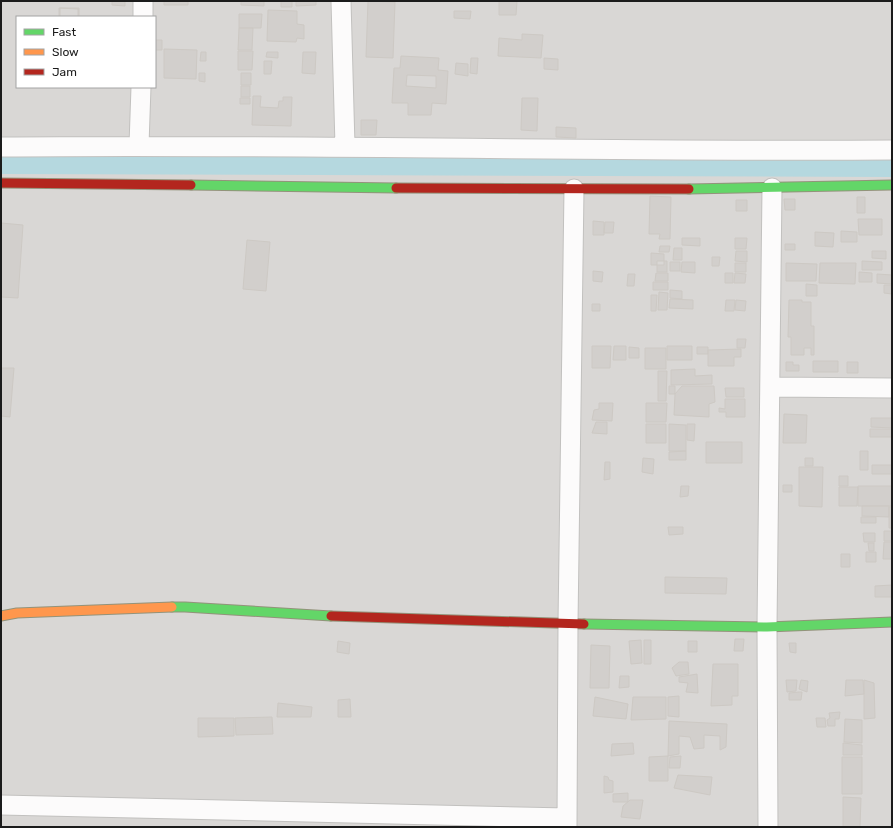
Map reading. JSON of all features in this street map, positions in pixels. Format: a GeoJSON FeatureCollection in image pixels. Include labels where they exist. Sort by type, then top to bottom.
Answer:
{"type":"FeatureCollection","features":[{"type":"Feature","properties":{"kind":"street"},"geometry":{"type":"LineString","coordinates":[[143,1],[143,16]]}},
{"type":"Feature","properties":{"kind":"street"},"geometry":{"type":"LineString","coordinates":[[341,1],[346,146]]}},
{"type":"Feature","properties":{"kind":"street"},"geometry":{"type":"LineString","coordinates":[[139,145],[141,88]]}},
{"type":"Feature","properties":{"kind":"street"},"geometry":{"type":"LineString","coordinates":[[1,147],[139,145],[346,146],[582,150],[892,150]]}},
{"type":"Feature","properties":{"kind":"street"},"geometry":{"type":"LineString","coordinates":[[1,182],[574,189],[772,188],[892,185]]}},
{"type":"Feature","properties":{"kind":"street"},"geometry":{"type":"LineString","coordinates":[[768,827],[767,626],[772,188]]}},
{"type":"Feature","properties":{"kind":"street"},"geometry":{"type":"LineString","coordinates":[[1,805],[567,822],[574,189]]}},
{"type":"Feature","properties":{"kind":"street"},"geometry":{"type":"LineString","coordinates":[[770,387],[892,388]]}},
{"type":"Feature","properties":{"kind":"street"},"geometry":{"type":"LineString","coordinates":[[1,616],[17,613],[185,607],[337,616],[568,624],[767,626],[892,622]]}},
{"type":"Feature","properties":{"kind":"shaded area"},"geometry":{"type":"Polygon","coordinates":[[[1,1],[892,1],[892,827],[1,827],[1,1]]]}},
{"type":"Feature","properties":{"kind":"building"},"geometry":{"type":"Polygon","coordinates":[[[112,1],[125,1],[125,6],[112,5],[112,1]]]}},
{"type":"Feature","properties":{"kind":"building"},"geometry":{"type":"Polygon","coordinates":[[[164,1],[188,1],[188,5],[164,5],[164,1]]]}},
{"type":"Feature","properties":{"kind":"building"},"geometry":{"type":"Polygon","coordinates":[[[241,1],[264,1],[264,6],[241,5],[241,1]]]}},
{"type":"Feature","properties":{"kind":"building"},"geometry":{"type":"Polygon","coordinates":[[[281,1],[292,1],[292,7],[281,7],[281,1]]]}},
{"type":"Feature","properties":{"kind":"building"},"geometry":{"type":"Polygon","coordinates":[[[296,1],[316,1],[316,5],[296,6],[296,1]]]}},
{"type":"Feature","properties":{"kind":"building"},"geometry":{"type":"Polygon","coordinates":[[[368,1],[395,2],[393,58],[366,57],[368,1]]]}},
{"type":"Feature","properties":{"kind":"building"},"geometry":{"type":"Polygon","coordinates":[[[499,1],[517,1],[516,15],[499,15],[499,1]]]}},
{"type":"Feature","properties":{"kind":"building"},"geometry":{"type":"Polygon","coordinates":[[[59,8],[78,9],[78,16],[59,16],[59,8]]]}},
{"type":"Feature","properties":{"kind":"building"},"geometry":{"type":"Polygon","coordinates":[[[60,8],[79,8],[79,16],[60,16],[60,8]]]}},
{"type":"Feature","properties":{"kind":"building"},"geometry":{"type":"Polygon","coordinates":[[[268,10],[297,11],[297,24],[304,25],[304,39],[297,38],[296,42],[267,41],[268,10]]]}},
{"type":"Feature","properties":{"kind":"building"},"geometry":{"type":"Polygon","coordinates":[[[454,11],[471,11],[470,19],[454,18],[454,11]]]}},
{"type":"Feature","properties":{"kind":"building"},"geometry":{"type":"Polygon","coordinates":[[[239,14],[262,14],[261,28],[239,28],[239,14]]]}},
{"type":"Feature","properties":{"kind":"building"},"geometry":{"type":"Polygon","coordinates":[[[239,28],[253,28],[252,50],[238,50],[239,28]]]}},
{"type":"Feature","properties":{"kind":"building"},"geometry":{"type":"Polygon","coordinates":[[[522,34],[543,35],[541,58],[498,56],[499,38],[522,40],[522,34]]]}},
{"type":"Feature","properties":{"kind":"building"},"geometry":{"type":"Polygon","coordinates":[[[156,40],[162,40],[162,50],[156,50],[156,40]]]}},
{"type":"Feature","properties":{"kind":"building"},"geometry":{"type":"Polygon","coordinates":[[[164,49],[197,50],[196,79],[164,78],[164,49]]]}},
{"type":"Feature","properties":{"kind":"building"},"geometry":{"type":"Polygon","coordinates":[[[238,51],[253,51],[252,70],[238,70],[238,51]]]}},
{"type":"Feature","properties":{"kind":"building"},"geometry":{"type":"Polygon","coordinates":[[[201,52],[206,52],[206,61],[200,61],[201,52]]]}},
{"type":"Feature","properties":{"kind":"building"},"geometry":{"type":"Polygon","coordinates":[[[267,52],[278,52],[278,58],[266,57],[267,52]]]}},
{"type":"Feature","properties":{"kind":"building"},"geometry":{"type":"Polygon","coordinates":[[[303,52],[316,52],[315,74],[302,73],[303,52]]]}},
{"type":"Feature","properties":{"kind":"building"},"geometry":{"type":"Polygon","coordinates":[[[401,56],[439,58],[438,70],[448,71],[446,104],[432,103],[431,115],[408,115],[408,103],[392,103],[394,68],[400,68],[401,56]],[[407,75],[406,86],[436,88],[436,76],[407,75]]]}},
{"type":"Feature","properties":{"kind":"building"},"geometry":{"type":"Polygon","coordinates":[[[471,58],[478,58],[477,74],[470,73],[471,58]]]}},
{"type":"Feature","properties":{"kind":"building"},"geometry":{"type":"Polygon","coordinates":[[[544,58],[558,59],[558,70],[544,69],[544,58]]]}},
{"type":"Feature","properties":{"kind":"building"},"geometry":{"type":"Polygon","coordinates":[[[264,61],[272,61],[271,74],[264,74],[264,61]]]}},
{"type":"Feature","properties":{"kind":"building"},"geometry":{"type":"Polygon","coordinates":[[[456,63],[468,64],[468,76],[455,74],[456,63]]]}},
{"type":"Feature","properties":{"kind":"building"},"geometry":{"type":"Polygon","coordinates":[[[199,73],[205,73],[205,82],[199,81],[199,73]]]}},
{"type":"Feature","properties":{"kind":"building"},"geometry":{"type":"Polygon","coordinates":[[[241,73],[251,73],[251,85],[241,85],[241,73]]]}},
{"type":"Feature","properties":{"kind":"building"},"geometry":{"type":"Polygon","coordinates":[[[241,86],[250,86],[250,97],[241,97],[241,86]]]}},
{"type":"Feature","properties":{"kind":"building"},"geometry":{"type":"Polygon","coordinates":[[[253,96],[261,96],[260,107],[278,108],[279,101],[283,101],[283,97],[292,97],[291,126],[252,125],[253,96]]]}},
{"type":"Feature","properties":{"kind":"building"},"geometry":{"type":"Polygon","coordinates":[[[240,98],[250,98],[250,104],[240,104],[240,98]]]}},
{"type":"Feature","properties":{"kind":"building"},"geometry":{"type":"Polygon","coordinates":[[[522,98],[538,98],[537,131],[521,130],[522,98]]]}},
{"type":"Feature","properties":{"kind":"building"},"geometry":{"type":"Polygon","coordinates":[[[361,120],[377,120],[376,135],[361,135],[361,120]]]}},
{"type":"Feature","properties":{"kind":"building"},"geometry":{"type":"Polygon","coordinates":[[[556,127],[576,128],[576,138],[556,137],[556,127]]]}},
{"type":"Feature","properties":{"kind":"building"},"geometry":{"type":"Polygon","coordinates":[[[650,196],[671,197],[670,239],[659,239],[660,234],[649,234],[650,196]]]}},
{"type":"Feature","properties":{"kind":"building"},"geometry":{"type":"Polygon","coordinates":[[[857,197],[865,197],[865,213],[857,213],[857,197]]]}},
{"type":"Feature","properties":{"kind":"building"},"geometry":{"type":"Polygon","coordinates":[[[784,199],[795,199],[795,210],[785,210],[784,199]]]}},
{"type":"Feature","properties":{"kind":"building"},"geometry":{"type":"Polygon","coordinates":[[[736,200],[747,200],[747,211],[736,211],[736,200]]]}},
{"type":"Feature","properties":{"kind":"building"},"geometry":{"type":"Polygon","coordinates":[[[858,219],[882,219],[882,235],[859,235],[858,219]]]}},
{"type":"Feature","properties":{"kind":"building"},"geometry":{"type":"Polygon","coordinates":[[[593,221],[604,222],[604,235],[593,235],[593,221]]]}},
{"type":"Feature","properties":{"kind":"building"},"geometry":{"type":"Polygon","coordinates":[[[605,222],[614,222],[613,233],[604,233],[605,222]]]}},
{"type":"Feature","properties":{"kind":"building"},"geometry":{"type":"Polygon","coordinates":[[[1,223],[23,225],[18,298],[1,297],[1,223]]]}},
{"type":"Feature","properties":{"kind":"building"},"geometry":{"type":"Polygon","coordinates":[[[841,231],[857,232],[857,242],[841,242],[841,231]]]}},
{"type":"Feature","properties":{"kind":"building"},"geometry":{"type":"Polygon","coordinates":[[[815,232],[834,233],[833,247],[815,246],[815,232]]]}},
{"type":"Feature","properties":{"kind":"building"},"geometry":{"type":"Polygon","coordinates":[[[682,238],[700,238],[700,246],[682,245],[682,238]]]}},
{"type":"Feature","properties":{"kind":"building"},"geometry":{"type":"Polygon","coordinates":[[[735,238],[747,238],[746,249],[735,249],[735,238]]]}},
{"type":"Feature","properties":{"kind":"building"},"geometry":{"type":"Polygon","coordinates":[[[247,240],[270,242],[266,291],[243,289],[247,240]]]}},
{"type":"Feature","properties":{"kind":"building"},"geometry":{"type":"Polygon","coordinates":[[[785,244],[795,244],[795,250],[785,250],[785,244]]]}},
{"type":"Feature","properties":{"kind":"building"},"geometry":{"type":"Polygon","coordinates":[[[660,246],[670,246],[669,252],[659,252],[660,246]]]}},
{"type":"Feature","properties":{"kind":"building"},"geometry":{"type":"Polygon","coordinates":[[[674,248],[682,248],[682,260],[673,260],[674,248]]]}},
{"type":"Feature","properties":{"kind":"building"},"geometry":{"type":"Polygon","coordinates":[[[736,251],[747,251],[747,262],[735,261],[736,251]]]}},
{"type":"Feature","properties":{"kind":"building"},"geometry":{"type":"Polygon","coordinates":[[[872,251],[886,251],[886,259],[872,258],[872,251]]]}},
{"type":"Feature","properties":{"kind":"building"},"geometry":{"type":"Polygon","coordinates":[[[651,253],[664,254],[664,265],[651,265],[651,253]]]}},
{"type":"Feature","properties":{"kind":"building"},"geometry":{"type":"Polygon","coordinates":[[[712,257],[720,257],[719,266],[712,266],[712,257]]]}},
{"type":"Feature","properties":{"kind":"building"},"geometry":{"type":"Polygon","coordinates":[[[657,261],[667,261],[667,272],[657,272],[657,261]]]}},
{"type":"Feature","properties":{"kind":"building"},"geometry":{"type":"Polygon","coordinates":[[[862,261],[882,262],[882,270],[862,270],[862,261]]]}},
{"type":"Feature","properties":{"kind":"building"},"geometry":{"type":"Polygon","coordinates":[[[670,262],[680,262],[680,271],[670,271],[670,262]]]}},
{"type":"Feature","properties":{"kind":"building"},"geometry":{"type":"Polygon","coordinates":[[[682,262],[695,262],[695,273],[681,272],[682,262]]]}},
{"type":"Feature","properties":{"kind":"building"},"geometry":{"type":"Polygon","coordinates":[[[735,263],[746,263],[746,272],[735,272],[735,263]]]}},
{"type":"Feature","properties":{"kind":"building"},"geometry":{"type":"Polygon","coordinates":[[[786,263],[817,264],[816,281],[786,281],[786,263]]]}},
{"type":"Feature","properties":{"kind":"building"},"geometry":{"type":"Polygon","coordinates":[[[820,263],[856,263],[855,284],[819,283],[820,263]]]}},
{"type":"Feature","properties":{"kind":"building"},"geometry":{"type":"Polygon","coordinates":[[[593,271],[603,272],[602,282],[593,281],[593,271]]]}},
{"type":"Feature","properties":{"kind":"building"},"geometry":{"type":"Polygon","coordinates":[[[859,272],[872,273],[872,282],[859,282],[859,272]]]}},
{"type":"Feature","properties":{"kind":"building"},"geometry":{"type":"Polygon","coordinates":[[[656,273],[668,273],[668,281],[655,281],[656,273]]]}},
{"type":"Feature","properties":{"kind":"building"},"geometry":{"type":"Polygon","coordinates":[[[725,273],[733,273],[733,283],[725,283],[725,273]]]}},
{"type":"Feature","properties":{"kind":"building"},"geometry":{"type":"Polygon","coordinates":[[[735,273],[746,274],[745,283],[734,283],[735,273]]]}},
{"type":"Feature","properties":{"kind":"building"},"geometry":{"type":"Polygon","coordinates":[[[628,274],[635,274],[634,286],[627,286],[628,274]]]}},
{"type":"Feature","properties":{"kind":"building"},"geometry":{"type":"Polygon","coordinates":[[[877,274],[892,275],[892,284],[877,283],[877,274]]]}},
{"type":"Feature","properties":{"kind":"building"},"geometry":{"type":"Polygon","coordinates":[[[653,282],[668,282],[668,290],[653,290],[653,282]]]}},
{"type":"Feature","properties":{"kind":"building"},"geometry":{"type":"Polygon","coordinates":[[[806,284],[817,285],[817,296],[806,296],[806,284]]]}},
{"type":"Feature","properties":{"kind":"building"},"geometry":{"type":"Polygon","coordinates":[[[884,285],[892,285],[892,294],[884,293],[884,285]]]}},
{"type":"Feature","properties":{"kind":"building"},"geometry":{"type":"Polygon","coordinates":[[[670,290],[682,291],[682,299],[670,298],[670,290]]]}},
{"type":"Feature","properties":{"kind":"building"},"geometry":{"type":"Polygon","coordinates":[[[659,292],[668,293],[667,310],[658,310],[659,292]]]}},
{"type":"Feature","properties":{"kind":"building"},"geometry":{"type":"Polygon","coordinates":[[[651,295],[657,295],[656,311],[651,311],[651,295]]]}},
{"type":"Feature","properties":{"kind":"building"},"geometry":{"type":"Polygon","coordinates":[[[670,299],[693,300],[693,309],[669,308],[670,299]]]}},
{"type":"Feature","properties":{"kind":"building"},"geometry":{"type":"Polygon","coordinates":[[[726,300],[735,300],[734,311],[725,311],[726,300]]]}},
{"type":"Feature","properties":{"kind":"building"},"geometry":{"type":"Polygon","coordinates":[[[736,300],[746,301],[745,311],[735,310],[736,300]]]}},
{"type":"Feature","properties":{"kind":"building"},"geometry":{"type":"Polygon","coordinates":[[[789,300],[811,302],[811,326],[814,326],[814,355],[811,355],[811,348],[804,348],[804,355],[791,355],[791,337],[788,337],[789,300]]]}},
{"type":"Feature","properties":{"kind":"building"},"geometry":{"type":"Polygon","coordinates":[[[592,304],[600,304],[600,311],[592,311],[592,304]]]}},
{"type":"Feature","properties":{"kind":"building"},"geometry":{"type":"Polygon","coordinates":[[[737,339],[746,339],[745,348],[737,348],[737,339]]]}},
{"type":"Feature","properties":{"kind":"building"},"geometry":{"type":"Polygon","coordinates":[[[592,346],[611,346],[610,368],[592,368],[592,346]]]}},
{"type":"Feature","properties":{"kind":"building"},"geometry":{"type":"Polygon","coordinates":[[[614,346],[626,346],[626,360],[613,360],[614,346]]]}},
{"type":"Feature","properties":{"kind":"building"},"geometry":{"type":"Polygon","coordinates":[[[667,346],[692,346],[692,360],[667,360],[667,346]]]}},
{"type":"Feature","properties":{"kind":"building"},"geometry":{"type":"Polygon","coordinates":[[[629,347],[639,348],[639,358],[629,358],[629,347]]]}},
{"type":"Feature","properties":{"kind":"building"},"geometry":{"type":"Polygon","coordinates":[[[697,347],[708,347],[708,354],[697,354],[697,347]]]}},
{"type":"Feature","properties":{"kind":"building"},"geometry":{"type":"Polygon","coordinates":[[[645,348],[666,348],[666,369],[645,369],[645,348]]]}},
{"type":"Feature","properties":{"kind":"building"},"geometry":{"type":"Polygon","coordinates":[[[741,349],[741,357],[734,357],[734,366],[708,366],[708,350],[741,349]]]}},
{"type":"Feature","properties":{"kind":"building"},"geometry":{"type":"Polygon","coordinates":[[[813,361],[838,361],[838,372],[813,372],[813,361]]]}},
{"type":"Feature","properties":{"kind":"building"},"geometry":{"type":"Polygon","coordinates":[[[786,362],[793,362],[793,365],[799,365],[799,371],[786,371],[786,362]]]}},
{"type":"Feature","properties":{"kind":"building"},"geometry":{"type":"Polygon","coordinates":[[[847,362],[858,362],[858,373],[847,373],[847,362]]]}},
{"type":"Feature","properties":{"kind":"building"},"geometry":{"type":"Polygon","coordinates":[[[1,368],[14,368],[10,417],[1,416],[1,368]]]}},
{"type":"Feature","properties":{"kind":"building"},"geometry":{"type":"Polygon","coordinates":[[[695,369],[695,376],[712,375],[712,384],[671,385],[671,370],[695,369]]]}},
{"type":"Feature","properties":{"kind":"building"},"geometry":{"type":"Polygon","coordinates":[[[658,371],[667,371],[666,401],[658,401],[658,371]]]}},
{"type":"Feature","properties":{"kind":"building"},"geometry":{"type":"Polygon","coordinates":[[[669,386],[675,386],[675,394],[669,394],[669,386]]]}},
{"type":"Feature","properties":{"kind":"building"},"geometry":{"type":"Polygon","coordinates":[[[682,386],[714,386],[715,402],[709,404],[709,417],[674,415],[675,394],[682,386]]]}},
{"type":"Feature","properties":{"kind":"building"},"geometry":{"type":"Polygon","coordinates":[[[725,388],[744,388],[744,397],[726,397],[725,388]]]}},
{"type":"Feature","properties":{"kind":"building"},"geometry":{"type":"Polygon","coordinates":[[[725,399],[745,399],[745,417],[726,417],[726,412],[719,412],[719,408],[725,409],[725,399]]]}},
{"type":"Feature","properties":{"kind":"building"},"geometry":{"type":"Polygon","coordinates":[[[599,403],[613,403],[612,421],[592,420],[594,410],[599,409],[599,403]]]}},
{"type":"Feature","properties":{"kind":"building"},"geometry":{"type":"Polygon","coordinates":[[[646,403],[667,403],[666,422],[646,422],[646,403]]]}},
{"type":"Feature","properties":{"kind":"building"},"geometry":{"type":"Polygon","coordinates":[[[784,414],[807,415],[806,443],[783,443],[784,414]]]}},
{"type":"Feature","properties":{"kind":"building"},"geometry":{"type":"Polygon","coordinates":[[[871,418],[892,418],[892,428],[871,427],[871,418]]]}},
{"type":"Feature","properties":{"kind":"building"},"geometry":{"type":"Polygon","coordinates":[[[596,422],[607,422],[607,434],[592,433],[596,422]]]}},
{"type":"Feature","properties":{"kind":"building"},"geometry":{"type":"Polygon","coordinates":[[[646,424],[666,424],[666,443],[646,443],[646,424]]]}},
{"type":"Feature","properties":{"kind":"building"},"geometry":{"type":"Polygon","coordinates":[[[669,424],[686,425],[686,451],[669,451],[669,424]]]}},
{"type":"Feature","properties":{"kind":"building"},"geometry":{"type":"Polygon","coordinates":[[[687,424],[695,424],[694,441],[687,440],[687,424]]]}},
{"type":"Feature","properties":{"kind":"building"},"geometry":{"type":"Polygon","coordinates":[[[870,429],[892,429],[892,437],[870,437],[870,429]]]}},
{"type":"Feature","properties":{"kind":"building"},"geometry":{"type":"Polygon","coordinates":[[[706,442],[742,442],[742,463],[706,463],[706,442]]]}},
{"type":"Feature","properties":{"kind":"building"},"geometry":{"type":"Polygon","coordinates":[[[686,451],[686,460],[669,460],[669,452],[686,451]]]}},
{"type":"Feature","properties":{"kind":"building"},"geometry":{"type":"Polygon","coordinates":[[[860,451],[868,451],[868,470],[860,470],[860,451]]]}},
{"type":"Feature","properties":{"kind":"building"},"geometry":{"type":"Polygon","coordinates":[[[643,458],[654,459],[653,474],[642,472],[643,458]]]}},
{"type":"Feature","properties":{"kind":"building"},"geometry":{"type":"Polygon","coordinates":[[[805,458],[813,458],[813,466],[805,466],[805,458]]]}},
{"type":"Feature","properties":{"kind":"building"},"geometry":{"type":"Polygon","coordinates":[[[605,462],[610,462],[610,479],[604,480],[605,462]]]}},
{"type":"Feature","properties":{"kind":"building"},"geometry":{"type":"Polygon","coordinates":[[[872,465],[892,465],[892,474],[872,474],[872,465]]]}},
{"type":"Feature","properties":{"kind":"building"},"geometry":{"type":"Polygon","coordinates":[[[799,467],[823,467],[822,507],[799,506],[799,467]]]}},
{"type":"Feature","properties":{"kind":"building"},"geometry":{"type":"Polygon","coordinates":[[[839,476],[848,476],[848,486],[839,486],[839,476]]]}},
{"type":"Feature","properties":{"kind":"building"},"geometry":{"type":"Polygon","coordinates":[[[783,485],[792,485],[792,492],[783,492],[783,485]]]}},
{"type":"Feature","properties":{"kind":"building"},"geometry":{"type":"Polygon","coordinates":[[[681,486],[689,486],[688,496],[680,497],[681,486]]]}},
{"type":"Feature","properties":{"kind":"building"},"geometry":{"type":"Polygon","coordinates":[[[858,486],[892,486],[892,506],[858,506],[858,486]]]}},
{"type":"Feature","properties":{"kind":"building"},"geometry":{"type":"Polygon","coordinates":[[[839,487],[858,487],[857,506],[839,506],[839,487]]]}},
{"type":"Feature","properties":{"kind":"building"},"geometry":{"type":"Polygon","coordinates":[[[862,506],[889,506],[889,517],[862,516],[862,506]]]}},
{"type":"Feature","properties":{"kind":"building"},"geometry":{"type":"Polygon","coordinates":[[[889,507],[892,507],[892,528],[889,528],[889,507]]]}},
{"type":"Feature","properties":{"kind":"building"},"geometry":{"type":"Polygon","coordinates":[[[861,517],[876,517],[876,523],[861,523],[861,517]]]}},
{"type":"Feature","properties":{"kind":"building"},"geometry":{"type":"Polygon","coordinates":[[[668,527],[683,527],[683,534],[669,535],[668,527]]]}},
{"type":"Feature","properties":{"kind":"building"},"geometry":{"type":"Polygon","coordinates":[[[884,531],[892,531],[892,541],[884,541],[884,531]]]}},
{"type":"Feature","properties":{"kind":"building"},"geometry":{"type":"Polygon","coordinates":[[[863,533],[875,533],[875,542],[864,542],[863,533]]]}},
{"type":"Feature","properties":{"kind":"building"},"geometry":{"type":"Polygon","coordinates":[[[884,542],[892,542],[892,559],[883,559],[884,542]]]}},
{"type":"Feature","properties":{"kind":"building"},"geometry":{"type":"Polygon","coordinates":[[[868,543],[874,543],[874,551],[869,551],[868,543]]]}},
{"type":"Feature","properties":{"kind":"building"},"geometry":{"type":"Polygon","coordinates":[[[866,552],[876,552],[876,562],[866,562],[866,552]]]}},
{"type":"Feature","properties":{"kind":"building"},"geometry":{"type":"Polygon","coordinates":[[[841,554],[850,554],[850,567],[841,567],[841,554]]]}},
{"type":"Feature","properties":{"kind":"building"},"geometry":{"type":"Polygon","coordinates":[[[665,577],[727,578],[726,594],[665,593],[665,577]]]}},
{"type":"Feature","properties":{"kind":"building"},"geometry":{"type":"Polygon","coordinates":[[[892,585],[892,597],[875,597],[875,586],[892,585]]]}},
{"type":"Feature","properties":{"kind":"building"},"geometry":{"type":"Polygon","coordinates":[[[735,639],[744,639],[743,651],[734,651],[735,639]]]}},
{"type":"Feature","properties":{"kind":"building"},"geometry":{"type":"Polygon","coordinates":[[[641,640],[642,663],[631,664],[629,641],[641,640]]]}},
{"type":"Feature","properties":{"kind":"building"},"geometry":{"type":"Polygon","coordinates":[[[644,640],[651,640],[651,664],[644,664],[644,640]]]}},
{"type":"Feature","properties":{"kind":"building"},"geometry":{"type":"Polygon","coordinates":[[[338,641],[350,643],[349,654],[337,652],[338,641]]]}},
{"type":"Feature","properties":{"kind":"building"},"geometry":{"type":"Polygon","coordinates":[[[688,641],[697,641],[697,652],[688,652],[688,641]]]}},
{"type":"Feature","properties":{"kind":"building"},"geometry":{"type":"Polygon","coordinates":[[[789,643],[796,643],[796,653],[790,652],[789,643]]]}},
{"type":"Feature","properties":{"kind":"building"},"geometry":{"type":"Polygon","coordinates":[[[591,645],[610,646],[609,688],[590,688],[591,645]]]}},
{"type":"Feature","properties":{"kind":"building"},"geometry":{"type":"Polygon","coordinates":[[[679,662],[688,662],[689,674],[676,676],[672,668],[679,662]]]}},
{"type":"Feature","properties":{"kind":"building"},"geometry":{"type":"Polygon","coordinates":[[[713,664],[738,664],[738,696],[732,696],[732,705],[711,706],[713,664]]]}},
{"type":"Feature","properties":{"kind":"building"},"geometry":{"type":"Polygon","coordinates":[[[697,674],[698,693],[686,692],[688,683],[679,682],[679,677],[697,674]]]}},
{"type":"Feature","properties":{"kind":"building"},"geometry":{"type":"Polygon","coordinates":[[[620,676],[629,676],[629,687],[619,688],[620,676]]]}},
{"type":"Feature","properties":{"kind":"building"},"geometry":{"type":"Polygon","coordinates":[[[786,680],[797,680],[796,691],[787,692],[786,680]]]}},
{"type":"Feature","properties":{"kind":"building"},"geometry":{"type":"Polygon","coordinates":[[[801,680],[808,681],[807,692],[799,689],[801,680]]]}},
{"type":"Feature","properties":{"kind":"building"},"geometry":{"type":"Polygon","coordinates":[[[846,680],[863,680],[864,694],[845,696],[846,680]]]}},
{"type":"Feature","properties":{"kind":"building"},"geometry":{"type":"Polygon","coordinates":[[[864,680],[874,683],[875,718],[864,719],[864,680]]]}},
{"type":"Feature","properties":{"kind":"building"},"geometry":{"type":"Polygon","coordinates":[[[802,692],[801,700],[789,700],[789,693],[802,692]]]}},
{"type":"Feature","properties":{"kind":"building"},"geometry":{"type":"Polygon","coordinates":[[[679,696],[679,717],[668,716],[668,697],[679,696]]]}},
{"type":"Feature","properties":{"kind":"building"},"geometry":{"type":"Polygon","coordinates":[[[595,697],[628,704],[626,719],[593,716],[595,697]]]}},
{"type":"Feature","properties":{"kind":"building"},"geometry":{"type":"Polygon","coordinates":[[[633,697],[666,697],[666,719],[631,720],[633,697]]]}},
{"type":"Feature","properties":{"kind":"building"},"geometry":{"type":"Polygon","coordinates":[[[350,699],[351,717],[338,717],[338,700],[350,699]]]}},
{"type":"Feature","properties":{"kind":"building"},"geometry":{"type":"Polygon","coordinates":[[[278,703],[312,707],[311,717],[277,717],[278,703]]]}},
{"type":"Feature","properties":{"kind":"building"},"geometry":{"type":"Polygon","coordinates":[[[840,712],[839,719],[835,719],[835,726],[828,726],[827,720],[830,718],[829,713],[840,712]]]}},
{"type":"Feature","properties":{"kind":"building"},"geometry":{"type":"Polygon","coordinates":[[[272,717],[273,734],[236,735],[235,718],[272,717]]]}},
{"type":"Feature","properties":{"kind":"building"},"geometry":{"type":"Polygon","coordinates":[[[198,718],[234,718],[234,736],[198,737],[198,718]]]}},
{"type":"Feature","properties":{"kind":"building"},"geometry":{"type":"Polygon","coordinates":[[[816,718],[825,718],[826,727],[817,727],[816,718]]]}},
{"type":"Feature","properties":{"kind":"building"},"geometry":{"type":"Polygon","coordinates":[[[845,719],[862,720],[862,743],[844,742],[845,719]]]}},
{"type":"Feature","properties":{"kind":"building"},"geometry":{"type":"Polygon","coordinates":[[[669,721],[727,724],[726,747],[720,750],[720,736],[704,735],[704,748],[694,749],[690,737],[679,736],[679,754],[668,756],[669,721]]]}},
{"type":"Feature","properties":{"kind":"building"},"geometry":{"type":"Polygon","coordinates":[[[633,743],[634,754],[611,756],[612,744],[633,743]]]}},
{"type":"Feature","properties":{"kind":"building"},"geometry":{"type":"Polygon","coordinates":[[[843,743],[862,745],[862,755],[843,755],[843,743]]]}},
{"type":"Feature","properties":{"kind":"building"},"geometry":{"type":"Polygon","coordinates":[[[668,756],[668,781],[649,781],[649,757],[668,756]]]}},
{"type":"Feature","properties":{"kind":"building"},"geometry":{"type":"Polygon","coordinates":[[[681,756],[680,768],[669,768],[670,757],[681,756]]]}},
{"type":"Feature","properties":{"kind":"building"},"geometry":{"type":"Polygon","coordinates":[[[842,757],[862,757],[862,794],[842,794],[842,757]]]}},
{"type":"Feature","properties":{"kind":"building"},"geometry":{"type":"Polygon","coordinates":[[[678,775],[712,777],[710,795],[674,788],[678,775]]]}},
{"type":"Feature","properties":{"kind":"building"},"geometry":{"type":"Polygon","coordinates":[[[604,776],[613,781],[613,792],[604,793],[604,776]]]}},
{"type":"Feature","properties":{"kind":"building"},"geometry":{"type":"Polygon","coordinates":[[[628,793],[628,802],[613,802],[613,794],[628,793]]]}},
{"type":"Feature","properties":{"kind":"building"},"geometry":{"type":"Polygon","coordinates":[[[843,797],[861,798],[860,827],[843,827],[843,797]]]}},
{"type":"Feature","properties":{"kind":"building"},"geometry":{"type":"Polygon","coordinates":[[[630,800],[643,800],[640,819],[621,817],[623,806],[630,800]]]}},
{"type":"Feature","properties":{"kind":"waterway"},"geometry":{"type":"LineString","coordinates":[[1,165],[892,168]]}},
{"type":"Feature","properties":{"kind":"traffic: fast"},"geometry":{"type":"LineString","coordinates":[[191,185],[396,188]]}},
{"type":"Feature","properties":{"kind":"traffic: fast"},"geometry":{"type":"LineString","coordinates":[[689,189],[892,185]]}},
{"type":"Feature","properties":{"kind":"traffic: fast"},"geometry":{"type":"LineString","coordinates":[[172,607],[331,616]]}},
{"type":"Feature","properties":{"kind":"traffic: fast"},"geometry":{"type":"LineString","coordinates":[[584,624],[767,627],[892,622]]}},
{"type":"Feature","properties":{"kind":"traffic: slow"},"geometry":{"type":"LineString","coordinates":[[1,616],[17,613],[172,607]]}},
{"type":"Feature","properties":{"kind":"traffic: jam"},"geometry":{"type":"LineString","coordinates":[[1,183],[191,185]]}},
{"type":"Feature","properties":{"kind":"traffic: jam"},"geometry":{"type":"LineString","coordinates":[[396,188],[689,189]]}},
{"type":"Feature","properties":{"kind":"traffic: jam"},"geometry":{"type":"LineString","coordinates":[[331,616],[584,624]]}}]}
